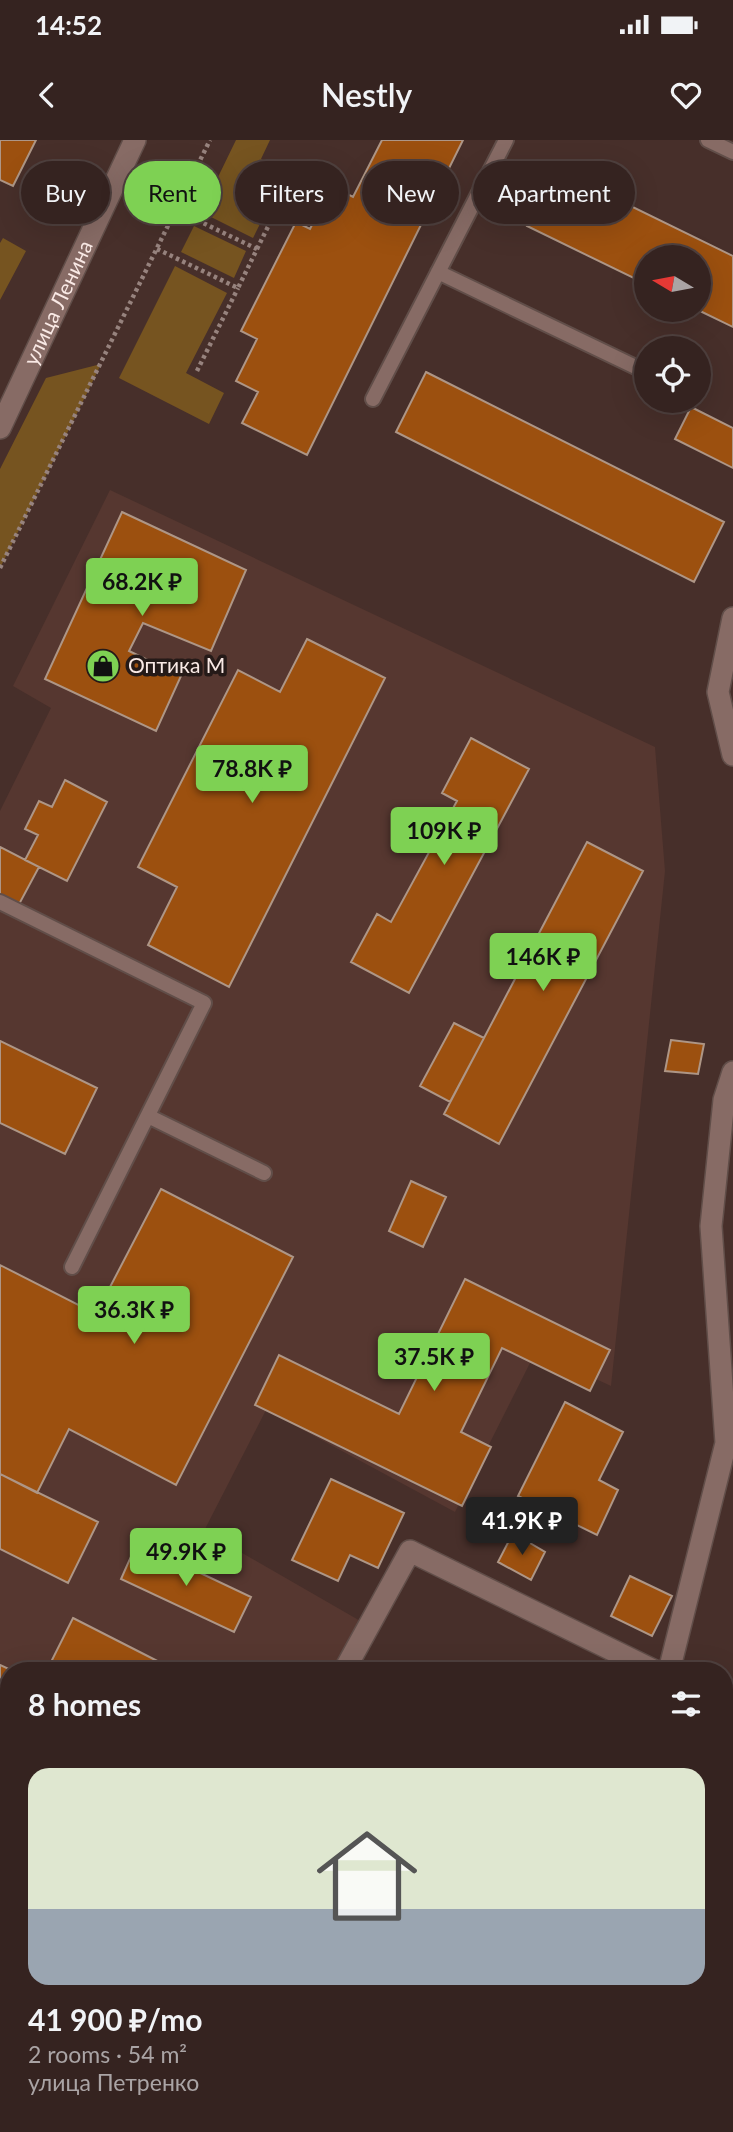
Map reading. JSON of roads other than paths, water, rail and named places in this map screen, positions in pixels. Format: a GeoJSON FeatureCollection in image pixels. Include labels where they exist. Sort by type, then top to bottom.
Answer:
{"type":"FeatureCollection","features":[{"type":"Feature","properties":{"kind":"street","name":"улица Ленина"},"geometry":{"type":"LineString","coordinates":[[0,428],[135,140]]}},
{"type":"Feature","properties":{"kind":"street"},"geometry":{"type":"LineString","coordinates":[[733,618],[718,692],[733,755]]}},
{"type":"Feature","properties":{"kind":"street"},"geometry":{"type":"LineString","coordinates":[[671,1662],[726,1443],[711,1226],[724,1100],[733,1072]]}},
{"type":"Feature","properties":{"kind":"street"},"geometry":{"type":"LineString","coordinates":[[349,1662],[410,1551],[636,1662]]}},
{"type":"Feature","properties":{"kind":"lane"},"geometry":{"type":"LineString","coordinates":[[373,399],[506,140]]}},
{"type":"Feature","properties":{"kind":"lane"},"geometry":{"type":"LineString","coordinates":[[708,140],[733,152]]}},
{"type":"Feature","properties":{"kind":"lane"},"geometry":{"type":"LineString","coordinates":[[438,272],[634,366]]}},
{"type":"Feature","properties":{"kind":"lane"},"geometry":{"type":"LineString","coordinates":[[0,902],[204,1003],[72,1267]]}},
{"type":"Feature","properties":{"kind":"lane"},"geometry":{"type":"LineString","coordinates":[[148,1116],[264,1173]]}},
{"type":"Feature","properties":{"kind":"place","name":"Оптика М"},"geometry":{"type":"Point","coordinates":[103,666]}}]}
